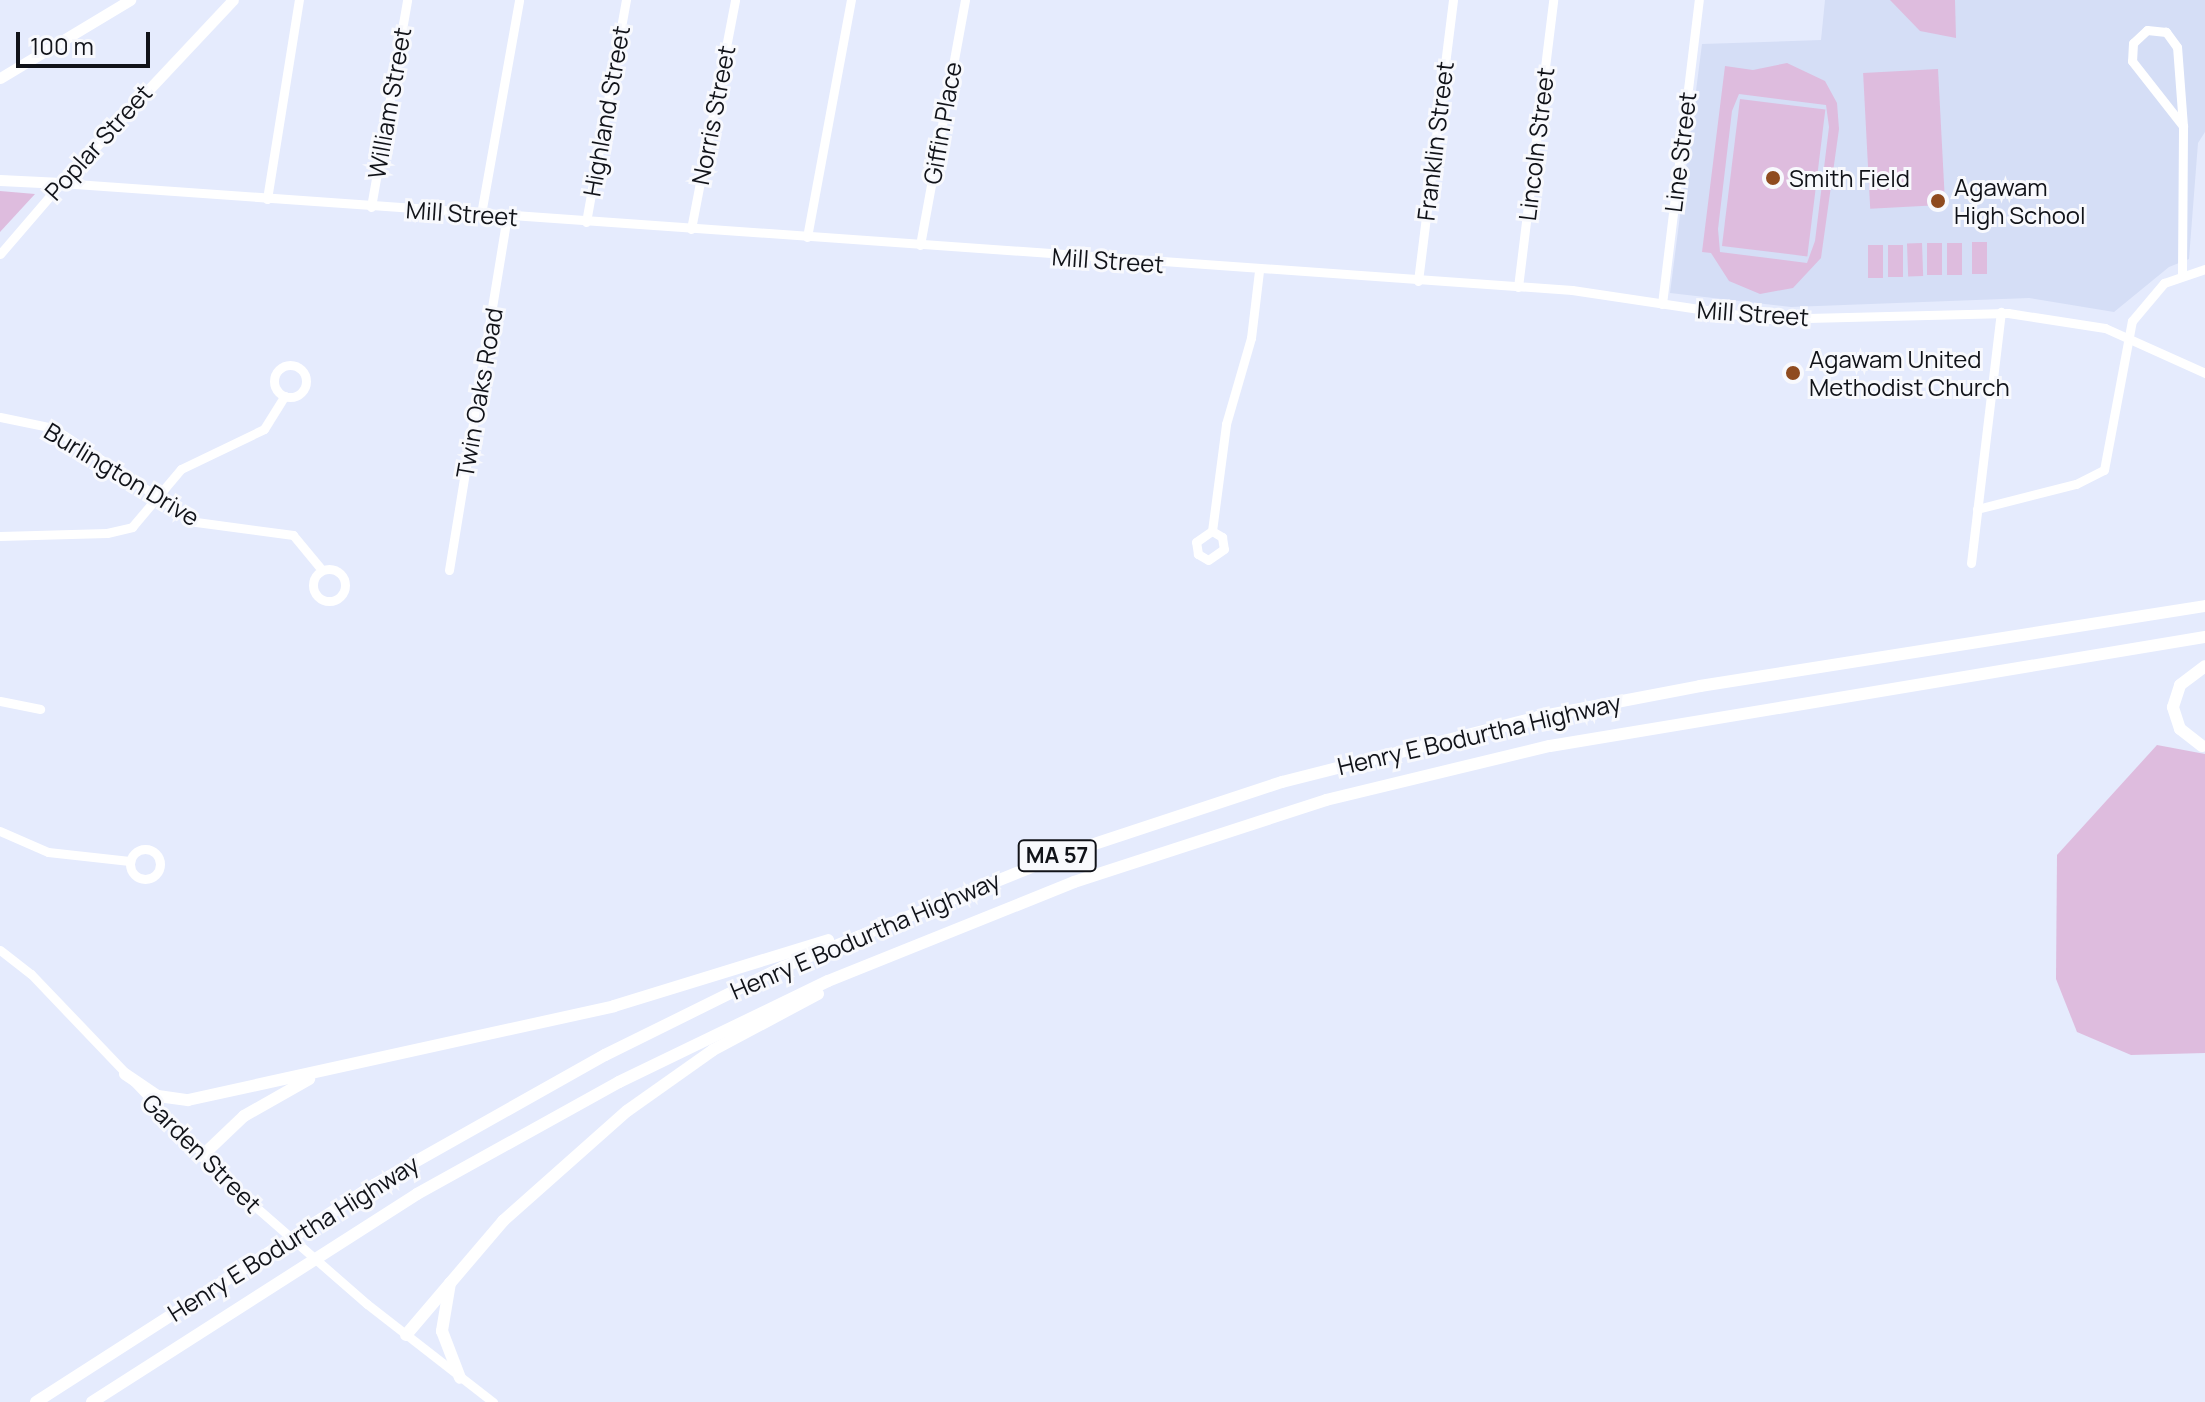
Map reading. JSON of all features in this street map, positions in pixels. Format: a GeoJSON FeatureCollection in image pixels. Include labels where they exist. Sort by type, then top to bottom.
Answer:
{"type":"FeatureCollection","features":[{"type":"Feature","properties":{"kind":"highway","name":"Henry E Bodurtha Highway"},"geometry":{"type":"LineString","coordinates":[[36,1402],[478,1124],[713,1000],[908,915],[1187,812],[1484,729],[1668,692],[2205,606]]}},
{"type":"Feature","properties":{"kind":"highway","name":"Henry E Bodurtha Highway"},"geometry":{"type":"LineString","coordinates":[[92,1402],[389,1211],[513,1139],[737,1022],[982,917],[1251,823],[1516,753],[1690,718],[2205,637]]}},
{"type":"Feature","properties":{"kind":"highway"},"geometry":{"type":"LineString","coordinates":[[2204,747],[2180,729],[2173,707],[2183,681],[2205,666]]}},
{"type":"Feature","properties":{"kind":"highway"},"geometry":{"type":"LineString","coordinates":[[125,1074],[150,1093],[180,1100],[635,1000],[908,915]]}},
{"type":"Feature","properties":{"kind":"highway"},"geometry":{"type":"LineString","coordinates":[[406,1335],[465,1260],[602,1131],[691,1064],[792,1007],[982,917]]}},
{"type":"Feature","properties":{"kind":"highway"},"geometry":{"type":"LineString","coordinates":[[202,1156],[231,1126],[272,1098],[358,1063]]}},
{"type":"Feature","properties":{"kind":"highway"},"geometry":{"type":"LineString","coordinates":[[460,1378],[444,1345],[441,1314],[447,1288],[465,1260]]}},
{"type":"Feature","properties":{"kind":"main road"},"geometry":{"type":"LineString","coordinates":[[0,78],[130,0]]}},
{"type":"Feature","properties":{"kind":"main road","name":"Poplar Street"},"geometry":{"type":"LineString","coordinates":[[61,183],[233,0]]}},
{"type":"Feature","properties":{"kind":"main road","name":"Mill Street"},"geometry":{"type":"LineString","coordinates":[[0,180],[61,183]]}},
{"type":"Feature","properties":{"kind":"street"},"geometry":{"type":"LineString","coordinates":[[267,199],[299,0]]}},
{"type":"Feature","properties":{"kind":"street","name":"William Street"},"geometry":{"type":"LineString","coordinates":[[371,207],[407,0]]}},
{"type":"Feature","properties":{"kind":"street"},"geometry":{"type":"LineString","coordinates":[[481,214],[519,0]]}},
{"type":"Feature","properties":{"kind":"street","name":"Highland Street"},"geometry":{"type":"LineString","coordinates":[[586,222],[626,0]]}},
{"type":"Feature","properties":{"kind":"street","name":"Norris Street"},"geometry":{"type":"LineString","coordinates":[[691,229],[735,0]]}},
{"type":"Feature","properties":{"kind":"street"},"geometry":{"type":"LineString","coordinates":[[807,237],[851,0]]}},
{"type":"Feature","properties":{"kind":"street","name":"Giffin Place"},"geometry":{"type":"LineString","coordinates":[[920,245],[965,0]]}},
{"type":"Feature","properties":{"kind":"street","name":"Franklin Street"},"geometry":{"type":"LineString","coordinates":[[1418,281],[1453,0]]}},
{"type":"Feature","properties":{"kind":"street","name":"Lincoln Street"},"geometry":{"type":"LineString","coordinates":[[1518,287],[1553,0]]}},
{"type":"Feature","properties":{"kind":"street","name":"Line Street"},"geometry":{"type":"LineString","coordinates":[[1662,304],[1699,0]]}},
{"type":"Feature","properties":{"kind":"street"},"geometry":{"type":"LineString","coordinates":[[2182,273],[2183,126],[2177,44],[2166,32],[2147,30],[2133,43],[2132,61],[2183,126]]}},
{"type":"Feature","properties":{"kind":"street","name":"Mill Street"},"geometry":{"type":"LineString","coordinates":[[61,183],[1259,271],[1518,287],[1766,319],[2001,312],[2072,320],[2126,335],[2205,373]]}},
{"type":"Feature","properties":{"kind":"street","name":"Poplar Street"},"geometry":{"type":"LineString","coordinates":[[0,254],[61,183]]}},
{"type":"Feature","properties":{"kind":"street","name":"Twin Oaks Road"},"geometry":{"type":"LineString","coordinates":[[449,570],[507,216]]}},
{"type":"Feature","properties":{"kind":"street"},"geometry":{"type":"LineString","coordinates":[[1977,509],[2076,484],[2104,470],[2126,335],[2155,291],[2182,273],[2205,269]]}},
{"type":"Feature","properties":{"kind":"street"},"geometry":{"type":"LineString","coordinates":[[1212,531],[1226,424],[1251,338],[1259,271]]}},
{"type":"Feature","properties":{"kind":"street"},"geometry":{"type":"LineString","coordinates":[[1971,563],[2001,312]]}},
{"type":"Feature","properties":{"kind":"street"},"geometry":{"type":"LineString","coordinates":[[0,536],[118,531],[140,522],[185,466],[264,429],[285,396]]}},
{"type":"Feature","properties":{"kind":"street","name":"Burlington Drive"},"geometry":{"type":"LineString","coordinates":[[0,417],[53,428],[158,499],[201,524],[293,535],[322,570]]}},
{"type":"Feature","properties":{"kind":"street"},"geometry":{"type":"LineString","coordinates":[[0,701],[40,709]]}},
{"type":"Feature","properties":{"kind":"street"},"geometry":{"type":"LineString","coordinates":[[0,832],[48,852],[130,861]]}},
{"type":"Feature","properties":{"kind":"street","name":"Garden Street"},"geometry":{"type":"LineString","coordinates":[[0,950],[31,974],[202,1156],[263,1214],[343,1284],[493,1402]]}},
{"type":"Feature","properties":{"kind":"shaded area","name":"Agawam High School"},"geometry":{"type":"Polygon","coordinates":[[[1825,0],[2205,0],[2205,132],[2198,143],[2189,259],[2169,267],[2114,312],[2029,298],[1791,307],[1670,293],[1702,44],[1821,40],[1825,0]]]}},
{"type":"Feature","properties":{"kind":"shaded area"},"geometry":{"type":"Polygon","coordinates":[[[1890,0],[1955,0],[1956,38],[1920,31],[1890,0]]]}},
{"type":"Feature","properties":{"kind":"shaded area"},"geometry":{"type":"Polygon","coordinates":[[[1787,63],[1825,81],[1837,103],[1839,129],[1821,258],[1793,288],[1760,294],[1729,281],[1711,253],[1702,252],[1725,66],[1753,70],[1787,63]],[[1739,94],[1732,111],[1718,229],[1720,252],[1807,263],[1815,241],[1829,127],[1826,105],[1739,94]]]}},
{"type":"Feature","properties":{"kind":"shaded area"},"geometry":{"type":"Polygon","coordinates":[[[1938,69],[1945,205],[1870,209],[1863,73],[1938,69]]]}},
{"type":"Feature","properties":{"kind":"shaded area","name":"Smith Field"},"geometry":{"type":"Polygon","coordinates":[[[1740,99],[1825,109],[1807,256],[1722,246],[1740,99]]]}},
{"type":"Feature","properties":{"kind":"shaded area"},"geometry":{"type":"Polygon","coordinates":[[[0,191],[35,194],[0,232],[0,191]]]}},
{"type":"Feature","properties":{"kind":"shaded area"},"geometry":{"type":"Polygon","coordinates":[[[1972,242],[1987,242],[1987,274],[1972,274],[1972,242]]]}},
{"type":"Feature","properties":{"kind":"shaded area"},"geometry":{"type":"Polygon","coordinates":[[[1922,243],[1923,276],[1908,277],[1907,244],[1922,243]]]}},
{"type":"Feature","properties":{"kind":"shaded area"},"geometry":{"type":"Polygon","coordinates":[[[1927,243],[1942,243],[1942,275],[1927,275],[1927,243]]]}},
{"type":"Feature","properties":{"kind":"shaded area"},"geometry":{"type":"Polygon","coordinates":[[[1947,243],[1962,243],[1962,275],[1947,275],[1947,243]]]}},
{"type":"Feature","properties":{"kind":"shaded area"},"geometry":{"type":"Polygon","coordinates":[[[1868,245],[1883,245],[1883,278],[1868,278],[1868,245]]]}},
{"type":"Feature","properties":{"kind":"shaded area"},"geometry":{"type":"Polygon","coordinates":[[[1888,245],[1903,245],[1903,277],[1888,277],[1888,245]]]}},
{"type":"Feature","properties":{"kind":"shaded area"},"geometry":{"type":"Polygon","coordinates":[[[2157,745],[2205,754],[2205,1053],[2131,1055],[2077,1032],[2056,979],[2057,855],[2157,745]]]}},
{"type":"Feature","properties":{"kind":"place","name":"Smith Field"},"geometry":{"type":"Point","coordinates":[1773,178]}},
{"type":"Feature","properties":{"kind":"place","name":"Agawam High School"},"geometry":{"type":"Point","coordinates":[1938,201]}},
{"type":"Feature","properties":{"kind":"place","name":"Agawam United Methodist Church"},"geometry":{"type":"Point","coordinates":[1793,373]}}]}
